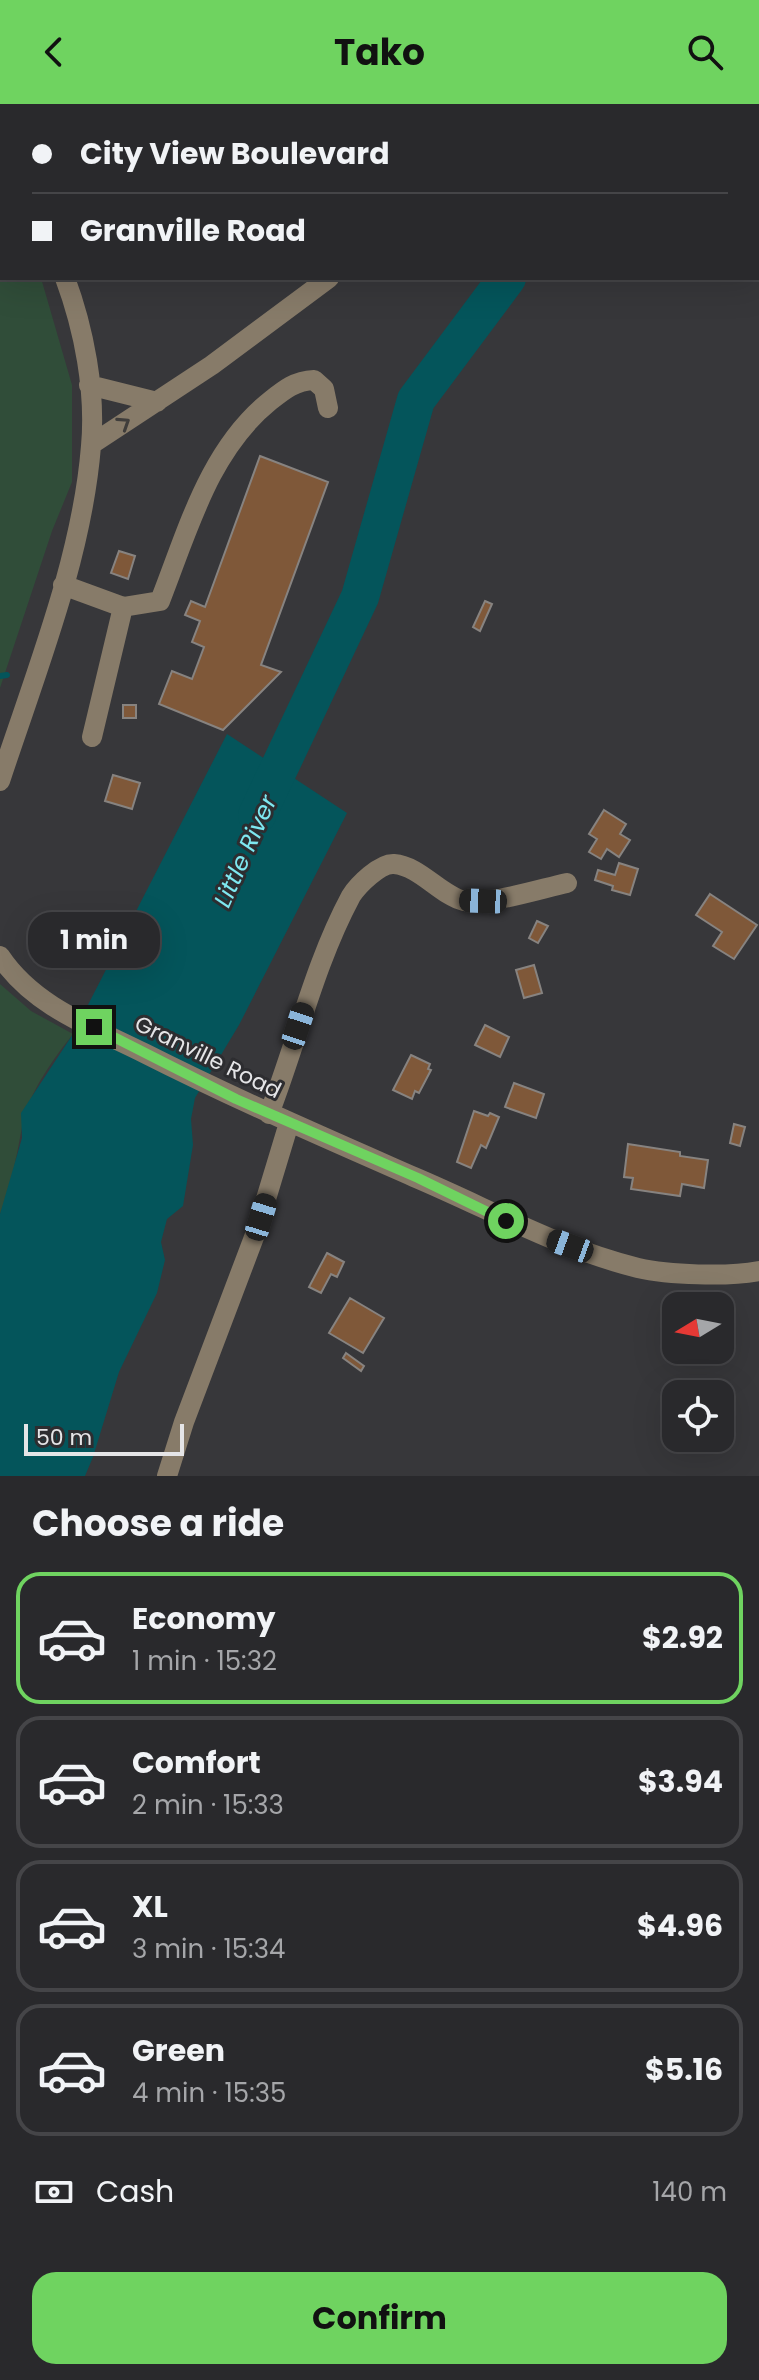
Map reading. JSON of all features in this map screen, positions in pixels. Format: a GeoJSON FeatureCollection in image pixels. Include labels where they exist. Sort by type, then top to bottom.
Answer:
{"type":"FeatureCollection","features":[{"type":"Feature","properties":{"kind":"street"},"geometry":{"type":"LineString","coordinates":[[0,781],[63,585],[85,493],[92,444],[89,385],[77,313],[66,280]]}},
{"type":"Feature","properties":{"kind":"street"},"geometry":{"type":"LineString","coordinates":[[92,444],[157,402],[326,280]]}},
{"type":"Feature","properties":{"kind":"street"},"geometry":{"type":"LineString","coordinates":[[63,585],[123,607],[160,601],[206,484],[231,441],[259,410],[300,381],[314,380],[324,389],[328,408]]}},
{"type":"Feature","properties":{"kind":"street"},"geometry":{"type":"LineString","coordinates":[[89,385],[157,402]]}},
{"type":"Feature","properties":{"kind":"street"},"geometry":{"type":"LineString","coordinates":[[92,737],[123,607]]}},
{"type":"Feature","properties":{"kind":"street"},"geometry":{"type":"LineString","coordinates":[[269,1114],[305,1005],[353,893],[379,868],[393,864],[464,901],[483,901],[567,883]]}},
{"type":"Feature","properties":{"kind":"street","name":"Granville Road"},"geometry":{"type":"LineString","coordinates":[[3,968],[44,1001],[289,1123],[256,1232],[184,1422],[167,1476]]}},
{"type":"Feature","properties":{"kind":"street"},"geometry":{"type":"LineString","coordinates":[[289,1123],[418,1178],[506,1221],[598,1257],[642,1269],[700,1273],[759,1271]]}},
{"type":"Feature","properties":{"kind":"green space"},"geometry":{"type":"Polygon","coordinates":[[[0,280],[42,280],[72,385],[72,482],[52,531],[0,688],[0,280]]]}},
{"type":"Feature","properties":{"kind":"green space"},"geometry":{"type":"Polygon","coordinates":[[[0,984],[31,1011],[73,1034],[51,1064],[26,1111],[0,1214],[0,984]]]}},
{"type":"Feature","properties":{"kind":"water"},"geometry":{"type":"Polygon","coordinates":[[[227,734],[347,813],[239,1025],[195,1098],[191,1119],[193,1145],[183,1206],[167,1219],[161,1242],[165,1260],[157,1293],[119,1372],[85,1476],[0,1476],[0,1214],[22,1138],[21,1113],[73,1034],[227,734]]]}},
{"type":"Feature","properties":{"kind":"building"},"geometry":{"type":"Polygon","coordinates":[[[260,456],[328,482],[261,665],[281,672],[223,730],[159,704],[172,671],[192,679],[204,647],[192,642],[200,621],[185,615],[191,601],[205,607],[260,456]]]}},
{"type":"Feature","properties":{"kind":"building"},"geometry":{"type":"Polygon","coordinates":[[[119,551],[135,556],[128,579],[111,573],[119,551]]]}},
{"type":"Feature","properties":{"kind":"building"},"geometry":{"type":"Polygon","coordinates":[[[485,601],[492,604],[480,631],[473,627],[485,601]]]}},
{"type":"Feature","properties":{"kind":"building"},"geometry":{"type":"Polygon","coordinates":[[[123,705],[136,705],[136,718],[123,718],[123,705]]]}},
{"type":"Feature","properties":{"kind":"building"},"geometry":{"type":"Polygon","coordinates":[[[113,775],[140,783],[132,809],[105,801],[113,775]]]}},
{"type":"Feature","properties":{"kind":"building"},"geometry":{"type":"Polygon","coordinates":[[[604,810],[626,824],[620,834],[630,840],[619,857],[607,849],[601,859],[589,852],[597,839],[589,834],[604,810]]]}},
{"type":"Feature","properties":{"kind":"building"},"geometry":{"type":"Polygon","coordinates":[[[619,863],[638,869],[630,895],[612,890],[613,886],[595,880],[598,870],[615,875],[619,863]]]}},
{"type":"Feature","properties":{"kind":"building"},"geometry":{"type":"Polygon","coordinates":[[[710,894],[757,925],[734,959],[713,946],[722,932],[696,915],[710,894]]]}},
{"type":"Feature","properties":{"kind":"building"},"geometry":{"type":"Polygon","coordinates":[[[537,921],[548,926],[538,943],[529,938],[537,921]]]}},
{"type":"Feature","properties":{"kind":"building"},"geometry":{"type":"Polygon","coordinates":[[[534,965],[542,993],[524,998],[516,970],[534,965]]]}},
{"type":"Feature","properties":{"kind":"building"},"geometry":{"type":"Polygon","coordinates":[[[485,1025],[509,1037],[500,1057],[475,1045],[485,1025]]]}},
{"type":"Feature","properties":{"kind":"building"},"geometry":{"type":"Polygon","coordinates":[[[411,1055],[430,1064],[428,1069],[431,1070],[419,1093],[415,1091],[412,1099],[393,1090],[411,1055]]]}},
{"type":"Feature","properties":{"kind":"building"},"geometry":{"type":"Polygon","coordinates":[[[514,1083],[544,1094],[536,1118],[505,1107],[514,1083]]]}},
{"type":"Feature","properties":{"kind":"building"},"geometry":{"type":"Polygon","coordinates":[[[474,1111],[499,1117],[486,1148],[481,1145],[471,1168],[457,1162],[474,1111]]]}},
{"type":"Feature","properties":{"kind":"building"},"geometry":{"type":"Polygon","coordinates":[[[734,1124],[745,1127],[740,1146],[730,1143],[734,1124]]]}},
{"type":"Feature","properties":{"kind":"building"},"geometry":{"type":"Polygon","coordinates":[[[628,1144],[708,1160],[704,1188],[682,1184],[680,1196],[631,1189],[633,1178],[624,1177],[628,1144]]]}},
{"type":"Feature","properties":{"kind":"building"},"geometry":{"type":"Polygon","coordinates":[[[327,1253],[344,1262],[337,1277],[331,1274],[321,1293],[309,1287],[327,1253]]]}},
{"type":"Feature","properties":{"kind":"building"},"geometry":{"type":"Polygon","coordinates":[[[350,1298],[384,1318],[363,1353],[329,1333],[350,1298]]]}},
{"type":"Feature","properties":{"kind":"building"},"geometry":{"type":"Polygon","coordinates":[[[346,1353],[364,1366],[361,1371],[343,1358],[346,1353]]]}},
{"type":"Feature","properties":{"kind":"waterway","name":"Little River"},"geometry":{"type":"LineString","coordinates":[[257,815],[360,597],[416,400],[506,280]]}},
{"type":"Feature","properties":{"kind":"waterway"},"geometry":{"type":"LineString","coordinates":[[0,676],[7,675]]}},
{"type":"Feature","properties":{"kind":"route"},"geometry":{"type":"LineString","coordinates":[[94,1027],[236,1099],[418,1178],[506,1221]]}}]}
